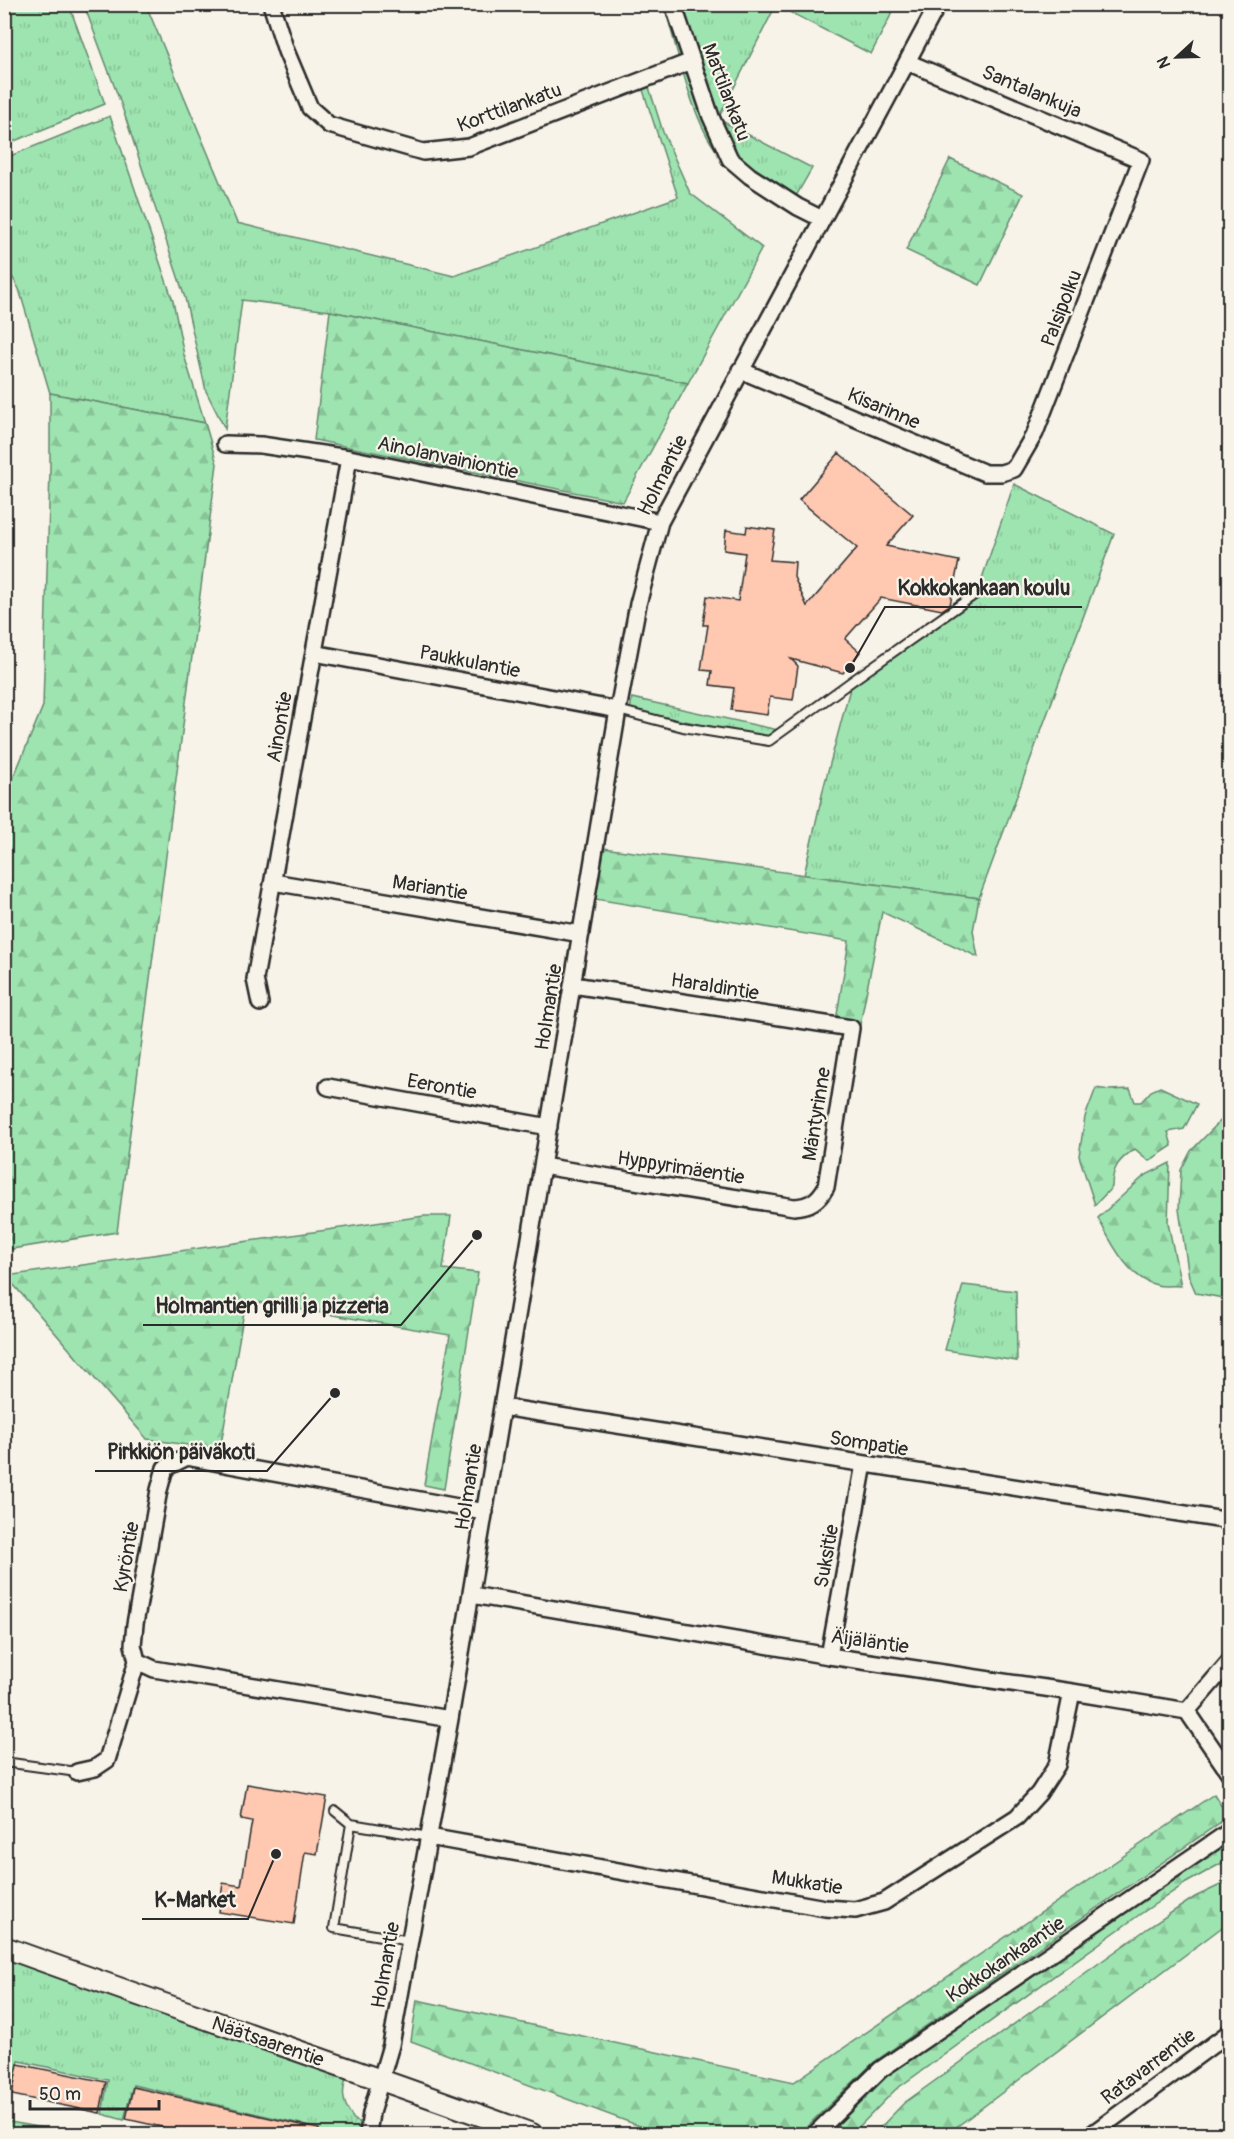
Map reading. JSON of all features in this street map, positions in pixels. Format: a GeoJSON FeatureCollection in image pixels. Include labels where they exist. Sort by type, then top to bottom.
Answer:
{"type":"FeatureCollection","features":[{"type":"Feature","properties":{"kind":"street","name":"Korttilankatu"},"geometry":{"type":"LineString","coordinates":[[271,4],[286,51],[310,108],[329,125],[423,152],[469,147],[692,61]]}},
{"type":"Feature","properties":{"kind":"street","name":"Mattilankatu"},"geometry":{"type":"LineString","coordinates":[[673,4],[711,117],[730,159],[750,176],[798,207],[822,219]]}},
{"type":"Feature","properties":{"kind":"street","name":"Holmantie"},"geometry":{"type":"LineString","coordinates":[[368,2134],[371,2113],[391,2045],[472,1595],[618,710],[638,604],[660,522],[938,4]]}},
{"type":"Feature","properties":{"kind":"street","name":"Santalankuja"},"geometry":{"type":"LineString","coordinates":[[907,62],[1141,160]]}},
{"type":"Feature","properties":{"kind":"street","name":"Palsipolku"},"geometry":{"type":"LineString","coordinates":[[1014,469],[1035,433],[1141,160]]}},
{"type":"Feature","properties":{"kind":"street","name":"Kisarinne"},"geometry":{"type":"LineString","coordinates":[[740,370],[985,474],[1014,469]]}},
{"type":"Feature","properties":{"kind":"street","name":"Ainolanvainiontie"},"geometry":{"type":"LineString","coordinates":[[225,444],[261,445],[349,458],[660,522]]}},
{"type":"Feature","properties":{"kind":"street","name":"Ainontie"},"geometry":{"type":"LineString","coordinates":[[260,1003],[255,979],[349,458]]}},
{"type":"Feature","properties":{"kind":"street","name":"Paukkulantie"},"geometry":{"type":"LineString","coordinates":[[314,653],[618,710]]}},
{"type":"Feature","properties":{"kind":"street","name":"Mariantie"},"geometry":{"type":"LineString","coordinates":[[273,882],[581,934]]}},
{"type":"Feature","properties":{"kind":"street","name":"Haraldintie"},"geometry":{"type":"LineString","coordinates":[[573,985],[851,1028]]}},
{"type":"Feature","properties":{"kind":"street","name":"Mäntyrinne"},"geometry":{"type":"LineString","coordinates":[[813,1203],[826,1187],[851,1028]]}},
{"type":"Feature","properties":{"kind":"street","name":"Eerontie"},"geometry":{"type":"LineString","coordinates":[[328,1087],[549,1127]]}},
{"type":"Feature","properties":{"kind":"street","name":"Hyppyrimäentie"},"geometry":{"type":"LineString","coordinates":[[542,1166],[794,1207],[813,1203]]}},
{"type":"Feature","properties":{"kind":"street","name":"Sompatie"},"geometry":{"type":"LineString","coordinates":[[502,1407],[1230,1521]]}},
{"type":"Feature","properties":{"kind":"street","name":"Kyröntie"},"geometry":{"type":"LineString","coordinates":[[137,1661],[133,1645],[135,1624],[159,1490],[165,1468],[187,1457],[485,1512]]}},
{"type":"Feature","properties":{"kind":"street","name":"Suksitie"},"geometry":{"type":"LineString","coordinates":[[829,1656],[864,1464]]}},
{"type":"Feature","properties":{"kind":"street","name":"Äijäläntie"},"geometry":{"type":"LineString","coordinates":[[472,1595],[829,1656],[1187,1711]]}},
{"type":"Feature","properties":{"kind":"street"},"geometry":{"type":"LineString","coordinates":[[77,1772],[95,1768],[107,1760],[137,1661],[154,1669],[450,1719]]}},
{"type":"Feature","properties":{"kind":"street"},"geometry":{"type":"LineString","coordinates":[[1230,1661],[1187,1711],[1230,1774]]}},
{"type":"Feature","properties":{"kind":"street","name":"Mukkatie"},"geometry":{"type":"LineString","coordinates":[[429,1837],[814,1906],[855,1910],[884,1902],[1017,1817],[1040,1793],[1058,1765],[1072,1692]]}},
{"type":"Feature","properties":{"kind":"street","name":"Kokkokankaantie"},"geometry":{"type":"LineString","coordinates":[[815,2134],[880,2070],[1230,1831]]}},
{"type":"Feature","properties":{"kind":"street","name":"Näätsaarentie"},"geometry":{"type":"LineString","coordinates":[[4,1947],[532,2134]]}},
{"type":"Feature","properties":{"kind":"street","name":"Ratavarrentie"},"geometry":{"type":"LineString","coordinates":[[1092,2134],[1230,2032]]}},
{"type":"Feature","properties":{"kind":"lane"},"geometry":{"type":"LineString","coordinates":[[618,710],[683,727],[769,741],[977,593]]}},
{"type":"Feature","properties":{"kind":"lane"},"geometry":{"type":"LineString","coordinates":[[4,1762],[77,1772]]}},
{"type":"Feature","properties":{"kind":"lane"},"geometry":{"type":"LineString","coordinates":[[335,1811],[351,1824],[429,1837]]}},
{"type":"Feature","properties":{"kind":"lane"},"geometry":{"type":"LineString","coordinates":[[351,1824],[334,1928],[410,1941]]}},
{"type":"Feature","properties":{"kind":"green space"},"geometry":{"type":"Polygon","coordinates":[[[5,4],[69,5],[105,104],[5,145],[5,4]]]}},
{"type":"Feature","properties":{"kind":"green space"},"geometry":{"type":"Polygon","coordinates":[[[84,5],[146,5],[237,223],[454,276],[678,197],[642,87],[648,84],[663,132],[690,193],[762,248],[688,383],[330,311],[242,300],[225,429],[206,391],[185,298],[121,104],[84,5]]]}},
{"type":"Feature","properties":{"kind":"green space"},"geometry":{"type":"Polygon","coordinates":[[[664,5],[776,5],[718,119],[812,168],[788,210],[733,168],[708,138],[692,102],[664,5]]]}},
{"type":"Feature","properties":{"kind":"green space"},"geometry":{"type":"Polygon","coordinates":[[[776,5],[896,5],[871,54],[776,5]]]}},
{"type":"Feature","properties":{"kind":"green space"},"geometry":{"type":"Polygon","coordinates":[[[110,116],[173,301],[184,355],[205,423],[50,393],[19,289],[5,264],[5,158],[110,116]]]}},
{"type":"Feature","properties":{"kind":"green space"},"geometry":{"type":"Polygon","coordinates":[[[950,159],[1023,194],[980,285],[906,250],[950,159]]]}},
{"type":"Feature","properties":{"kind":"green space"},"geometry":{"type":"Polygon","coordinates":[[[330,311],[688,383],[623,502],[314,440],[330,311]]]}},
{"type":"Feature","properties":{"kind":"green space"},"geometry":{"type":"Polygon","coordinates":[[[50,393],[205,423],[217,464],[117,1232],[5,1250],[5,798],[43,706],[50,393]]]}},
{"type":"Feature","properties":{"kind":"green space"},"geometry":{"type":"Polygon","coordinates":[[[1014,484],[1114,534],[979,898],[804,875],[824,786],[852,681],[977,593],[1014,484]]]}},
{"type":"Feature","properties":{"kind":"green space"},"geometry":{"type":"Polygon","coordinates":[[[632,698],[778,730],[768,738],[630,710],[632,698]]]}},
{"type":"Feature","properties":{"kind":"green space"},"geometry":{"type":"Polygon","coordinates":[[[603,848],[979,898],[973,931],[978,957],[882,912],[860,1025],[836,1021],[849,941],[595,899],[603,848]]]}},
{"type":"Feature","properties":{"kind":"green space"},"geometry":{"type":"Polygon","coordinates":[[[1160,1087],[1197,1104],[1184,1129],[1168,1132],[1172,1146],[1149,1161],[1135,1149],[1125,1156],[1115,1169],[1112,1187],[1095,1205],[1079,1156],[1085,1117],[1096,1088],[1130,1089],[1135,1102],[1141,1102],[1151,1091],[1160,1087]]]}},
{"type":"Feature","properties":{"kind":"green space"},"geometry":{"type":"Polygon","coordinates":[[[1229,1112],[1229,1299],[1196,1293],[1189,1277],[1179,1209],[1181,1170],[1191,1151],[1229,1112]]]}},
{"type":"Feature","properties":{"kind":"green space"},"geometry":{"type":"Polygon","coordinates":[[[1170,1163],[1168,1223],[1181,1286],[1157,1285],[1137,1275],[1121,1258],[1098,1218],[1144,1176],[1170,1163]]]}},
{"type":"Feature","properties":{"kind":"green space"},"geometry":{"type":"Polygon","coordinates":[[[424,1216],[451,1216],[443,1269],[478,1273],[444,1489],[424,1485],[450,1335],[246,1300],[220,1450],[147,1439],[6,1276],[424,1216]]]}},
{"type":"Feature","properties":{"kind":"green space"},"geometry":{"type":"Polygon","coordinates":[[[963,1285],[1016,1291],[1017,1361],[945,1350],[963,1285]]]}},
{"type":"Feature","properties":{"kind":"green space"},"geometry":{"type":"Polygon","coordinates":[[[1214,1794],[1228,1817],[874,2062],[799,2134],[661,2134],[411,2041],[417,2000],[794,2082],[1214,1794]]]}},
{"type":"Feature","properties":{"kind":"green space"},"geometry":{"type":"Polygon","coordinates":[[[1229,1836],[1229,1859],[1186,1883],[1139,1915],[895,2090],[852,2134],[828,2134],[886,2076],[1229,1836]]]}},
{"type":"Feature","properties":{"kind":"green space"},"geometry":{"type":"Polygon","coordinates":[[[1229,1881],[1229,1922],[947,2134],[874,2134],[904,2103],[1148,1928],[1195,1897],[1229,1881]]]}},
{"type":"Feature","properties":{"kind":"green space"},"geometry":{"type":"Polygon","coordinates":[[[4,1957],[346,2079],[343,2091],[346,2106],[355,2121],[368,2124],[366,2134],[299,2134],[301,2124],[133,2085],[124,2120],[102,2114],[108,2080],[19,2061],[10,2094],[5,2093],[4,1957]]]}},
{"type":"Feature","properties":{"kind":"green space"},"geometry":{"type":"Polygon","coordinates":[[[5,2121],[74,2134],[5,2134],[5,2121]]]}},
{"type":"Feature","properties":{"kind":"building"},"geometry":{"type":"Polygon","coordinates":[[[839,453],[913,515],[886,546],[959,561],[950,605],[942,610],[881,598],[845,639],[860,652],[843,673],[791,659],[798,666],[793,700],[770,697],[767,715],[731,710],[734,688],[710,685],[712,671],[701,670],[708,625],[703,625],[707,596],[738,601],[745,553],[724,550],[726,530],[746,533],[747,526],[775,530],[770,560],[795,562],[794,577],[807,606],[857,548],[799,500],[839,453]]]}},
{"type":"Feature","properties":{"kind":"building"},"geometry":{"type":"Polygon","coordinates":[[[247,1784],[327,1797],[317,1854],[305,1852],[294,1924],[219,1912],[223,1883],[241,1886],[252,1821],[241,1819],[247,1784]]]}},
{"type":"Feature","properties":{"kind":"building"},"geometry":{"type":"Polygon","coordinates":[[[18,2064],[106,2082],[100,2113],[12,2095],[18,2064]]]}},
{"type":"Feature","properties":{"kind":"building"},"geometry":{"type":"Polygon","coordinates":[[[133,2087],[319,2129],[318,2134],[193,2134],[126,2119],[133,2087]]]}},
{"type":"Feature","properties":{"kind":"place","name":"Kokkokankaan koulu"},"geometry":{"type":"Point","coordinates":[850,668]}},
{"type":"Feature","properties":{"kind":"place","name":"Holmantien grilli ja pizzeria"},"geometry":{"type":"Point","coordinates":[477,1235]}},
{"type":"Feature","properties":{"kind":"place","name":"Pirkkiön päiväkoti"},"geometry":{"type":"Point","coordinates":[335,1393]}},
{"type":"Feature","properties":{"kind":"place","name":"K-Market"},"geometry":{"type":"Point","coordinates":[276,1854]}}]}
